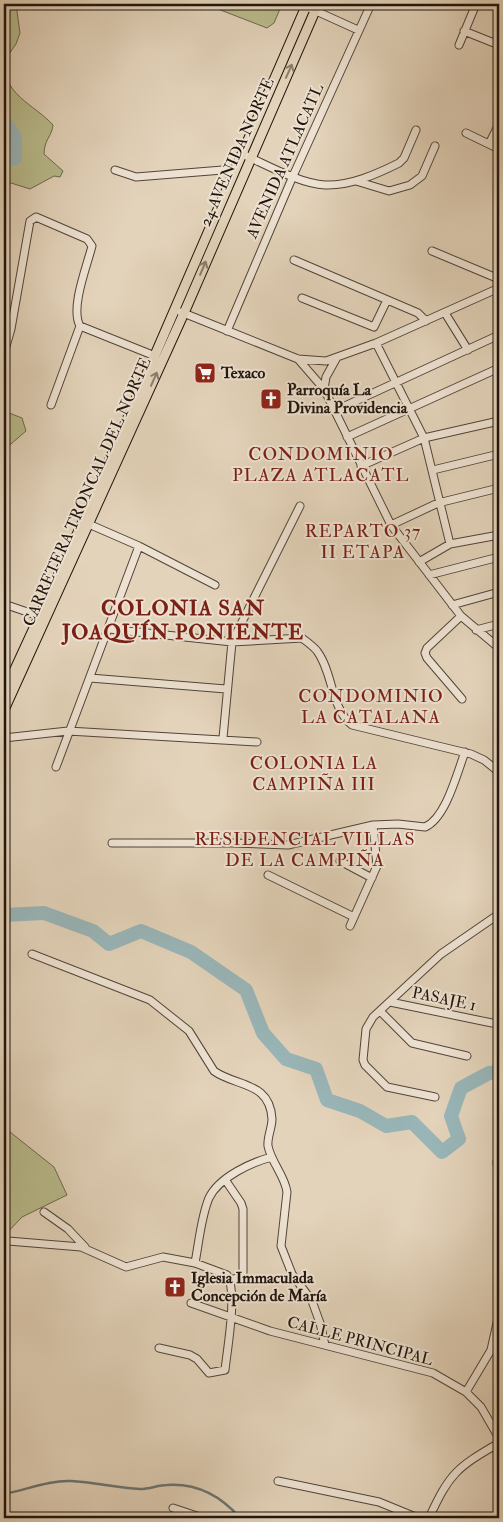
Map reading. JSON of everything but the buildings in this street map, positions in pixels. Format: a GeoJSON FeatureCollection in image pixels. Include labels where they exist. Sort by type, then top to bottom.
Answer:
{"type":"FeatureCollection","features":[{"type":"Feature","properties":{"kind":"main road","name":"24 AVENIDA NORTE"},"geometry":{"type":"LineString","coordinates":[[180,311],[246,156],[306,5]]}},
{"type":"Feature","properties":{"kind":"main road","name":"24 AVENIDA NORTE"},"geometry":{"type":"LineString","coordinates":[[180,311],[235,169],[246,156],[317,7]]}},
{"type":"Feature","properties":{"kind":"main road","name":"CARRETERA TRONCAL DEL NORTE"},"geometry":{"type":"LineString","coordinates":[[4,693],[39,616],[86,523],[156,356],[180,311]]}},
{"type":"Feature","properties":{"kind":"main road","name":"CARRETERA TRONCAL DEL NORTE"},"geometry":{"type":"LineString","coordinates":[[4,710],[180,311]]}},
{"type":"Feature","properties":{"kind":"street","name":"AVENIDA ATLACATL"},"geometry":{"type":"LineString","coordinates":[[228,331],[293,176],[358,30],[372,4]]}},
{"type":"Feature","properties":{"kind":"street"},"geometry":{"type":"LineString","coordinates":[[459,45],[476,4]]}},
{"type":"Feature","properties":{"kind":"street"},"geometry":{"type":"LineString","coordinates":[[306,5],[317,7],[358,30]]}},
{"type":"Feature","properties":{"kind":"street"},"geometry":{"type":"LineString","coordinates":[[464,31],[499,45]]}},
{"type":"Feature","properties":{"kind":"street"},"geometry":{"type":"LineString","coordinates":[[489,144],[499,124]]}},
{"type":"Feature","properties":{"kind":"street"},"geometry":{"type":"LineString","coordinates":[[246,156],[293,176],[325,185],[356,181],[401,162],[416,130]]}},
{"type":"Feature","properties":{"kind":"street"},"geometry":{"type":"LineString","coordinates":[[466,133],[499,149]]}},
{"type":"Feature","properties":{"kind":"street"},"geometry":{"type":"LineString","coordinates":[[356,181],[389,192],[410,186],[422,176],[435,146]]}},
{"type":"Feature","properties":{"kind":"street"},"geometry":{"type":"LineString","coordinates":[[115,170],[136,177],[235,169]]}},
{"type":"Feature","properties":{"kind":"street"},"geometry":{"type":"LineString","coordinates":[[4,353],[11,329],[30,221],[36,217],[74,232],[87,239],[92,246],[77,308],[77,320],[80,326],[156,356]]}},
{"type":"Feature","properties":{"kind":"street"},"geometry":{"type":"LineString","coordinates":[[432,251],[499,279]]}},
{"type":"Feature","properties":{"kind":"street"},"geometry":{"type":"LineString","coordinates":[[294,260],[418,313],[426,321]]}},
{"type":"Feature","properties":{"kind":"street"},"geometry":{"type":"LineString","coordinates":[[180,311],[298,359],[317,361],[336,359],[376,343],[499,288]]}},
{"type":"Feature","properties":{"kind":"street"},"geometry":{"type":"LineString","coordinates":[[302,298],[374,326],[387,300]]}},
{"type":"Feature","properties":{"kind":"street"},"geometry":{"type":"LineString","coordinates":[[445,313],[468,350]]}},
{"type":"Feature","properties":{"kind":"street"},"geometry":{"type":"LineString","coordinates":[[50,405],[80,326]]}},
{"type":"Feature","properties":{"kind":"street"},"geometry":{"type":"LineString","coordinates":[[334,411],[499,335]]}},
{"type":"Feature","properties":{"kind":"street"},"geometry":{"type":"LineString","coordinates":[[376,343],[424,438],[434,470],[438,503],[450,544]]}},
{"type":"Feature","properties":{"kind":"street"},"geometry":{"type":"LineString","coordinates":[[298,359],[324,389],[391,525],[461,616],[499,648]]}},
{"type":"Feature","properties":{"kind":"street"},"geometry":{"type":"LineString","coordinates":[[324,389],[326,377],[336,359]]}},
{"type":"Feature","properties":{"kind":"street"},"geometry":{"type":"LineString","coordinates":[[347,438],[499,368]]}},
{"type":"Feature","properties":{"kind":"street"},"geometry":{"type":"LineString","coordinates":[[362,466],[424,438],[499,421]]}},
{"type":"Feature","properties":{"kind":"street"},"geometry":{"type":"LineString","coordinates":[[434,470],[499,454]]}},
{"type":"Feature","properties":{"kind":"street"},"geometry":{"type":"LineString","coordinates":[[391,525],[438,503],[499,488]]}},
{"type":"Feature","properties":{"kind":"street"},"geometry":{"type":"LineString","coordinates":[[223,738],[226,689],[232,642],[283,545],[300,506]]}},
{"type":"Feature","properties":{"kind":"street"},"geometry":{"type":"LineString","coordinates":[[86,523],[139,546],[215,585]]}},
{"type":"Feature","properties":{"kind":"street"},"geometry":{"type":"LineString","coordinates":[[418,562],[450,544],[499,535]]}},
{"type":"Feature","properties":{"kind":"street"},"geometry":{"type":"LineString","coordinates":[[56,767],[68,730],[109,629],[139,546]]}},
{"type":"Feature","properties":{"kind":"street"},"geometry":{"type":"LineString","coordinates":[[429,575],[499,557]]}},
{"type":"Feature","properties":{"kind":"street"},"geometry":{"type":"LineString","coordinates":[[452,605],[499,592]]}},
{"type":"Feature","properties":{"kind":"street"},"geometry":{"type":"LineString","coordinates":[[4,604],[39,616]]}},
{"type":"Feature","properties":{"kind":"street"},"geometry":{"type":"LineString","coordinates":[[461,616],[427,648],[425,653],[427,658],[462,699]]}},
{"type":"Feature","properties":{"kind":"street"},"geometry":{"type":"LineString","coordinates":[[476,630],[499,624]]}},
{"type":"Feature","properties":{"kind":"street"},"geometry":{"type":"LineString","coordinates":[[109,629],[232,642],[302,638],[316,650],[326,669],[344,716],[352,725],[464,752],[484,760],[499,772]]}},
{"type":"Feature","properties":{"kind":"street"},"geometry":{"type":"LineString","coordinates":[[90,678],[226,689]]}},
{"type":"Feature","properties":{"kind":"street"},"geometry":{"type":"LineString","coordinates":[[4,738],[68,730],[223,738],[257,742]]}},
{"type":"Feature","properties":{"kind":"street"},"geometry":{"type":"LineString","coordinates":[[112,844],[232,843],[288,845],[372,825],[398,824],[420,828],[429,825],[438,816],[448,797],[464,752]]}},
{"type":"Feature","properties":{"kind":"street"},"geometry":{"type":"LineString","coordinates":[[350,926],[377,866],[372,825]]}},
{"type":"Feature","properties":{"kind":"street"},"geometry":{"type":"LineString","coordinates":[[340,861],[372,878]]}},
{"type":"Feature","properties":{"kind":"street"},"geometry":{"type":"LineString","coordinates":[[268,875],[354,917]]}},
{"type":"Feature","properties":{"kind":"street"},"geometry":{"type":"LineString","coordinates":[[435,1097],[384,1085],[365,1065],[363,1055],[368,1025],[380,1011],[441,954],[499,914]]}},
{"type":"Feature","properties":{"kind":"street"},"geometry":{"type":"LineString","coordinates":[[32,954],[150,1000],[177,1019],[190,1031],[214,1071],[220,1076],[252,1086],[265,1098],[272,1119],[268,1142],[272,1157],[286,1184],[287,1192],[281,1246],[292,1274],[312,1301],[325,1345]]}},
{"type":"Feature","properties":{"kind":"street","name":"PASAJE 1"},"geometry":{"type":"LineString","coordinates":[[390,1002],[492,1023]]}},
{"type":"Feature","properties":{"kind":"street"},"geometry":{"type":"LineString","coordinates":[[380,1011],[412,1043],[467,1056]]}},
{"type":"Feature","properties":{"kind":"street"},"geometry":{"type":"LineString","coordinates":[[195,1262],[210,1198],[226,1181],[252,1162],[272,1157]]}},
{"type":"Feature","properties":{"kind":"street"},"geometry":{"type":"LineString","coordinates":[[497,1162],[499,1182]]}},
{"type":"Feature","properties":{"kind":"street"},"geometry":{"type":"LineString","coordinates":[[226,1181],[243,1209],[243,1272],[240,1277],[230,1280]]}},
{"type":"Feature","properties":{"kind":"street"},"geometry":{"type":"LineString","coordinates":[[44,1212],[68,1229],[86,1248]]}},
{"type":"Feature","properties":{"kind":"street"},"geometry":{"type":"LineString","coordinates":[[5,1240],[53,1243],[86,1248],[126,1267],[159,1258],[195,1262],[219,1271],[230,1280],[232,1318],[225,1370],[209,1373],[197,1359],[190,1355],[159,1348]]}},
{"type":"Feature","properties":{"kind":"street","name":"CALLE PRINCIPAL"},"geometry":{"type":"LineString","coordinates":[[191,1303],[270,1331],[417,1367],[433,1373],[466,1392],[481,1407],[499,1438]]}},
{"type":"Feature","properties":{"kind":"street"},"geometry":{"type":"LineString","coordinates":[[466,1392],[491,1350],[499,1314]]}},
{"type":"Feature","properties":{"kind":"street"},"geometry":{"type":"LineString","coordinates":[[429,1518],[455,1470],[499,1443]]}},
{"type":"Feature","properties":{"kind":"street"},"geometry":{"type":"LineString","coordinates":[[278,1481],[379,1502],[418,1518]]}},
{"type":"Feature","properties":{"kind":"street"},"geometry":{"type":"LineString","coordinates":[[173,1508],[203,1518]]}},
{"type":"Feature","properties":{"kind":"green space"},"geometry":{"type":"Polygon","coordinates":[[[4,4],[16,4],[20,33],[16,44],[5,60],[5,72],[8,82],[20,97],[53,125],[45,145],[44,154],[63,171],[60,177],[54,176],[30,189],[11,183],[4,186],[4,4]]]}},
{"type":"Feature","properties":{"kind":"green space"},"geometry":{"type":"Polygon","coordinates":[[[205,4],[282,4],[274,23],[267,28],[205,4]]]}},
{"type":"Feature","properties":{"kind":"green space"},"geometry":{"type":"Polygon","coordinates":[[[4,411],[22,418],[26,431],[4,450],[4,411]]]}},
{"type":"Feature","properties":{"kind":"green space"},"geometry":{"type":"Polygon","coordinates":[[[4,1123],[10,1132],[54,1167],[67,1195],[22,1217],[5,1235],[4,1123]]]}},
{"type":"Feature","properties":{"kind":"waterway"},"geometry":{"type":"LineString","coordinates":[[4,121],[15,137],[15,158],[4,161]]}},
{"type":"Feature","properties":{"kind":"waterway"},"geometry":{"type":"LineString","coordinates":[[4,915],[44,913],[93,931],[109,944],[141,931],[191,952],[246,990],[263,1033],[286,1059],[316,1069],[327,1100],[360,1111],[386,1126],[412,1122],[442,1152],[459,1139],[451,1116],[461,1088],[489,1073],[499,1072]]}},
{"type":"Feature","properties":{"kind":"waterway"},"geometry":{"type":"LineString","coordinates":[[4,1494],[63,1481],[140,1489],[164,1485],[188,1486],[208,1492],[225,1503],[240,1518]]}},
{"type":"Feature","properties":{"kind":"place","name":"Texaco"},"geometry":{"type":"Point","coordinates":[205,373]}},
{"type":"Feature","properties":{"kind":"place","name":"Parroquía La Divina Providencia"},"geometry":{"type":"Point","coordinates":[271,399]}},
{"type":"Feature","properties":{"kind":"place","name":"Iglesia Immaculada Concepción de María"},"geometry":{"type":"Point","coordinates":[175,1287]}},
{"type":"Feature","properties":{"kind":"district","name":"CONDOMINIO PLAZA ATLACATL"},"geometry":{"type":"Point","coordinates":[321,464]}},
{"type":"Feature","properties":{"kind":"district","name":"REPARTO 37 II ETAPA"},"geometry":{"type":"Point","coordinates":[363,541]}},
{"type":"Feature","properties":{"kind":"district","name":"COLONIA SAN JOAQUÍN PONIENTE"},"geometry":{"type":"Point","coordinates":[183,620]}},
{"type":"Feature","properties":{"kind":"district","name":"CONDOMINIO LA CATALANA"},"geometry":{"type":"Point","coordinates":[371,706]}},
{"type":"Feature","properties":{"kind":"district","name":"COLONIA LA CAMPIÑA III"},"geometry":{"type":"Point","coordinates":[314,773]}},
{"type":"Feature","properties":{"kind":"district","name":"RESIDENCIAL VILLAS DE LA CAMPIÑA"},"geometry":{"type":"Point","coordinates":[305,850]}}]}
